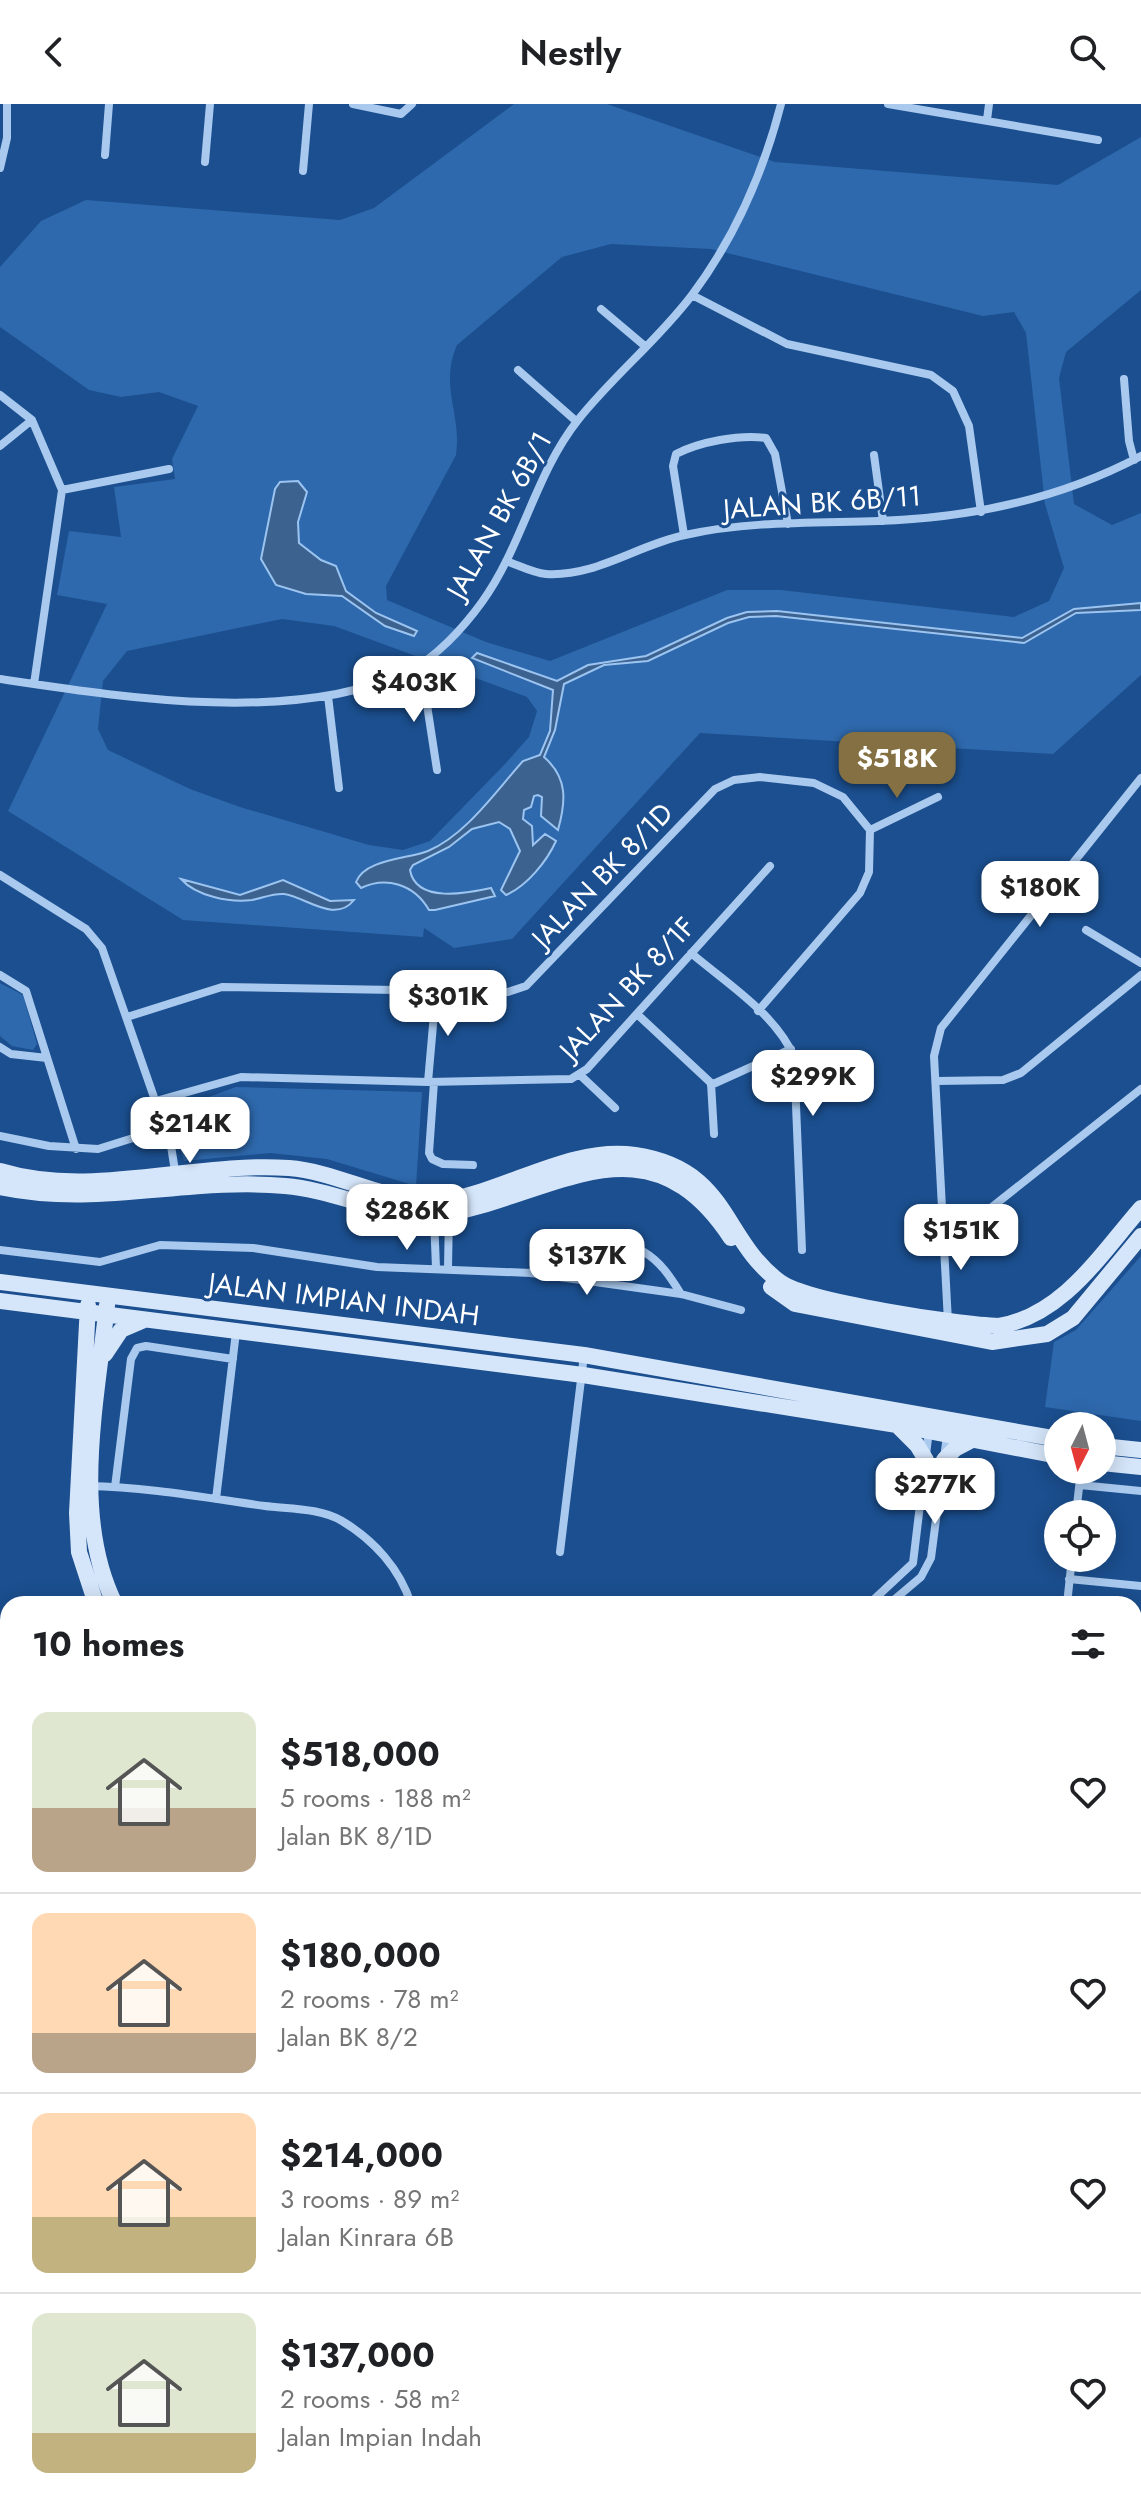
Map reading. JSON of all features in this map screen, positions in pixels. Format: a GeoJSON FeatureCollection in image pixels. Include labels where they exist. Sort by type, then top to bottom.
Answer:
{"type":"FeatureCollection","features":[{"type":"Feature","properties":{"kind":"street"},"geometry":{"type":"LineString","coordinates":[[0,168],[7,138],[7,104]]}},
{"type":"Feature","properties":{"kind":"street"},"geometry":{"type":"LineString","coordinates":[[105,155],[109,104]]}},
{"type":"Feature","properties":{"kind":"street"},"geometry":{"type":"LineString","coordinates":[[205,162],[210,104]]}},
{"type":"Feature","properties":{"kind":"street"},"geometry":{"type":"LineString","coordinates":[[303,171],[309,104]]}},
{"type":"Feature","properties":{"kind":"street"},"geometry":{"type":"LineString","coordinates":[[353,104],[401,114],[412,104]]}},
{"type":"Feature","properties":{"kind":"street","name":"JALAN BK 6B/1"},"geometry":{"type":"LineString","coordinates":[[0,679],[194,703],[328,696],[408,672],[444,644],[482,602],[506,561],[537,490],[576,421],[692,295],[754,194],[781,104]]}},
{"type":"Feature","properties":{"kind":"street"},"geometry":{"type":"LineString","coordinates":[[888,104],[1098,140]]}},
{"type":"Feature","properties":{"kind":"street"},"geometry":{"type":"LineString","coordinates":[[987,120],[989,104]]}},
{"type":"Feature","properties":{"kind":"street"},"geometry":{"type":"LineString","coordinates":[[692,295],[787,344],[931,375],[953,391],[969,426],[981,512]]}},
{"type":"Feature","properties":{"kind":"street"},"geometry":{"type":"LineString","coordinates":[[601,309],[646,347]]}},
{"type":"Feature","properties":{"kind":"street"},"geometry":{"type":"LineString","coordinates":[[518,370],[576,421]]}},
{"type":"Feature","properties":{"kind":"street"},"geometry":{"type":"LineString","coordinates":[[1124,379],[1129,441],[1138,458]]}},
{"type":"Feature","properties":{"kind":"street"},"geometry":{"type":"LineString","coordinates":[[0,395],[32,420],[62,490],[34,684]]}},
{"type":"Feature","properties":{"kind":"street"},"geometry":{"type":"LineString","coordinates":[[0,446],[32,420]]}},
{"type":"Feature","properties":{"kind":"street"},"geometry":{"type":"LineString","coordinates":[[684,535],[673,466],[676,454],[687,448],[754,436],[766,438],[775,454],[788,524]]}},
{"type":"Feature","properties":{"kind":"street"},"geometry":{"type":"LineString","coordinates":[[874,455],[883,521]]}},
{"type":"Feature","properties":{"kind":"street","name":"JALAN BK 6B/11"},"geometry":{"type":"LineString","coordinates":[[506,561],[543,574],[581,573],[684,535],[788,524],[883,521],[981,512],[1063,490],[1138,458]]}},
{"type":"Feature","properties":{"kind":"street"},"geometry":{"type":"LineString","coordinates":[[62,490],[169,469]]}},
{"type":"Feature","properties":{"kind":"street"},"geometry":{"type":"LineString","coordinates":[[408,672],[427,705],[437,770]]}},
{"type":"Feature","properties":{"kind":"street"},"geometry":{"type":"LineString","coordinates":[[328,696],[339,788]]}},
{"type":"Feature","properties":{"kind":"street","name":"JALAN BK 8/1D"},"geometry":{"type":"LineString","coordinates":[[127,1017],[222,987],[508,992],[526,986],[715,789],[734,780],[760,777],[830,788],[843,797],[870,830]]}},
{"type":"Feature","properties":{"kind":"street"},"geometry":{"type":"LineString","coordinates":[[941,1326],[945,1298],[944,1245],[934,1056],[941,1028],[1141,778]]}},
{"type":"Feature","properties":{"kind":"street"},"geometry":{"type":"LineString","coordinates":[[758,1011],[860,893],[869,872],[870,830],[938,797]]}},
{"type":"Feature","properties":{"kind":"street","name":"JALAN BK 8/1F"},"geometry":{"type":"LineString","coordinates":[[156,1101],[241,1077],[431,1082],[571,1079],[637,1014],[770,866]]}},
{"type":"Feature","properties":{"kind":"street"},"geometry":{"type":"LineString","coordinates":[[0,875],[86,929],[102,948],[165,1128],[177,1181]]}},
{"type":"Feature","properties":{"kind":"street"},"geometry":{"type":"LineString","coordinates":[[1086,930],[1141,963]]}},
{"type":"Feature","properties":{"kind":"street"},"geometry":{"type":"LineString","coordinates":[[691,953],[758,1011],[791,1049],[795,1065],[802,1250]]}},
{"type":"Feature","properties":{"kind":"street"},"geometry":{"type":"LineString","coordinates":[[0,975],[26,991],[76,1149]]}},
{"type":"Feature","properties":{"kind":"street"},"geometry":{"type":"LineString","coordinates":[[936,1081],[1003,1080],[1021,1073],[1141,975]]}},
{"type":"Feature","properties":{"kind":"street"},"geometry":{"type":"LineString","coordinates":[[436,991],[431,1082],[432,1159],[443,1164],[473,1165]]}},
{"type":"Feature","properties":{"kind":"street"},"geometry":{"type":"LineString","coordinates":[[637,1014],[711,1085],[714,1134]]}},
{"type":"Feature","properties":{"kind":"street"},"geometry":{"type":"LineString","coordinates":[[0,1047],[11,1054],[47,1058]]}},
{"type":"Feature","properties":{"kind":"street"},"geometry":{"type":"LineString","coordinates":[[711,1085],[791,1049]]}},
{"type":"Feature","properties":{"kind":"street"},"geometry":{"type":"LineString","coordinates":[[579,1074],[615,1108]]}},
{"type":"Feature","properties":{"kind":"street"},"geometry":{"type":"LineString","coordinates":[[944,1245],[1141,1089]]}},
{"type":"Feature","properties":{"kind":"street"},"geometry":{"type":"LineString","coordinates":[[0,1136],[76,1149],[98,1149],[165,1128]]}},
{"type":"Feature","properties":{"kind":"street"},"geometry":{"type":"LineString","coordinates":[[0,1171],[16,1176],[85,1180],[284,1186],[332,1192],[417,1216],[615,1167],[650,1170],[686,1187],[696,1196],[715,1214],[741,1253],[769,1286],[795,1304],[941,1326],[999,1326],[1043,1313],[1061,1299],[1141,1208]]}},
{"type":"Feature","properties":{"kind":"street"},"geometry":{"type":"LineString","coordinates":[[0,1187],[29,1193],[112,1196],[177,1181]]}},
{"type":"Feature","properties":{"kind":"street"},"geometry":{"type":"LineString","coordinates":[[436,1268],[441,1208]]}},
{"type":"Feature","properties":{"kind":"street"},"geometry":{"type":"LineString","coordinates":[[441,1208],[448,1268]]}},
{"type":"Feature","properties":{"kind":"street"},"geometry":{"type":"LineString","coordinates":[[941,1326],[992,1342],[1047,1334],[1073,1318],[1141,1236]]}},
{"type":"Feature","properties":{"kind":"street"},"geometry":{"type":"LineString","coordinates":[[531,1273],[549,1252],[569,1244],[604,1242],[643,1250],[666,1270],[681,1294]]}},
{"type":"Feature","properties":{"kind":"street"},"geometry":{"type":"LineString","coordinates":[[0,1250],[100,1262],[160,1245],[253,1248],[377,1267],[531,1273],[681,1294],[741,1310]]}},
{"type":"Feature","properties":{"kind":"street","name":"JALAN IMPIAN INDAH"},"geometry":{"type":"LineString","coordinates":[[0,1282],[584,1355],[930,1423],[1044,1437]]}},
{"type":"Feature","properties":{"kind":"street"},"geometry":{"type":"LineString","coordinates":[[89,1293],[79,1552],[93,1596]]}},
{"type":"Feature","properties":{"kind":"street"},"geometry":{"type":"LineString","coordinates":[[107,1295],[83,1486],[98,1560],[112,1596]]}},
{"type":"Feature","properties":{"kind":"street","name":"JALAN IMPIAN INDAH"},"geometry":{"type":"LineString","coordinates":[[0,1301],[583,1375],[897,1425],[930,1423]]}},
{"type":"Feature","properties":{"kind":"street"},"geometry":{"type":"LineString","coordinates":[[100,1365],[114,1337],[144,1320]]}},
{"type":"Feature","properties":{"kind":"street"},"geometry":{"type":"LineString","coordinates":[[216,1499],[236,1332]]}},
{"type":"Feature","properties":{"kind":"street"},"geometry":{"type":"LineString","coordinates":[[115,1487],[131,1359],[137,1348],[146,1346],[233,1359]]}},
{"type":"Feature","properties":{"kind":"street"},"geometry":{"type":"LineString","coordinates":[[560,1552],[584,1355]]}},
{"type":"Feature","properties":{"kind":"street"},"geometry":{"type":"LineString","coordinates":[[878,1596],[913,1563],[930,1423]]}},
{"type":"Feature","properties":{"kind":"street"},"geometry":{"type":"LineString","coordinates":[[897,1425],[917,1445],[926,1460]]}},
{"type":"Feature","properties":{"kind":"street"},"geometry":{"type":"LineString","coordinates":[[897,1596],[927,1568],[948,1426]]}},
{"type":"Feature","properties":{"kind":"street","name":"JALAN IMPIAN INDAH"},"geometry":{"type":"LineString","coordinates":[[948,1426],[972,1440],[1044,1453]]}},
{"type":"Feature","properties":{"kind":"street"},"geometry":{"type":"LineString","coordinates":[[944,1460],[972,1440]]}},
{"type":"Feature","properties":{"kind":"street"},"geometry":{"type":"LineString","coordinates":[[1116,1447],[1141,1450]]}},
{"type":"Feature","properties":{"kind":"street"},"geometry":{"type":"LineString","coordinates":[[1116,1464],[1141,1467]]}},
{"type":"Feature","properties":{"kind":"street"},"geometry":{"type":"LineString","coordinates":[[1078,1500],[1080,1485],[1141,1491]]}},
{"type":"Feature","properties":{"kind":"street"},"geometry":{"type":"LineString","coordinates":[[83,1486],[216,1499],[318,1513],[340,1520],[383,1554],[408,1596]]}},
{"type":"Feature","properties":{"kind":"street"},"geometry":{"type":"LineString","coordinates":[[1068,1596],[1070,1572]]}},
{"type":"Feature","properties":{"kind":"street"},"geometry":{"type":"LineString","coordinates":[[1069,1579],[1141,1586]]}},
{"type":"Feature","properties":{"kind":"shaded area"},"geometry":{"type":"Polygon","coordinates":[[[514,104],[607,104],[775,162],[1058,185],[1141,137],[1141,290],[1066,352],[1059,378],[1074,504],[1112,525],[1141,513],[1141,675],[1053,754],[700,733],[512,939],[454,948],[424,928],[423,937],[183,920],[8,811],[107,604],[57,595],[69,531],[121,537],[114,487],[175,479],[172,459],[198,406],[159,392],[121,397],[89,390],[0,327],[0,267],[41,221],[86,200],[340,220],[374,208],[514,104]],[[611,244],[562,257],[457,345],[450,374],[456,455],[386,586],[387,600],[486,642],[550,661],[727,590],[781,590],[1014,617],[1049,601],[1064,568],[1045,504],[1026,333],[1014,312],[983,316],[711,249],[611,244]],[[282,619],[127,651],[103,681],[98,729],[108,750],[190,789],[240,807],[369,845],[403,850],[430,841],[529,737],[537,711],[527,697],[334,626],[282,619]]]}},
{"type":"Feature","properties":{"kind":"shaded area"},"geometry":{"type":"Polygon","coordinates":[[[298,481],[307,492],[298,522],[299,543],[321,560],[336,566],[346,591],[376,613],[417,631],[414,636],[385,626],[342,596],[306,594],[276,585],[261,559],[275,489],[280,482],[298,481]]]}},
{"type":"Feature","properties":{"kind":"shaded area"},"geometry":{"type":"Polygon","coordinates":[[[1141,603],[1141,610],[1076,613],[1024,643],[776,616],[749,617],[728,623],[648,661],[604,665],[564,684],[555,730],[544,757],[561,782],[563,809],[558,830],[541,816],[542,797],[534,796],[531,807],[524,810],[523,819],[532,826],[533,845],[545,834],[556,841],[542,865],[529,879],[506,895],[501,890],[520,851],[510,829],[499,822],[472,829],[449,847],[413,865],[410,870],[414,881],[432,892],[444,894],[491,888],[495,896],[429,910],[407,888],[380,883],[361,888],[356,882],[361,874],[377,864],[420,854],[442,844],[480,811],[523,761],[540,755],[550,731],[553,690],[472,658],[477,653],[557,681],[588,665],[646,656],[727,618],[747,612],[777,611],[1022,638],[1074,609],[1141,603]]]}},
{"type":"Feature","properties":{"kind":"shaded area"},"geometry":{"type":"Polygon","coordinates":[[[181,879],[240,895],[283,880],[330,901],[354,900],[338,910],[284,894],[234,900],[204,894],[181,879]]]}},
{"type":"Feature","properties":{"kind":"shaded area"},"geometry":{"type":"Polygon","coordinates":[[[0,983],[23,995],[37,1044],[33,1050],[12,1046],[0,1036],[0,983]]]}},
{"type":"Feature","properties":{"kind":"shaded area"},"geometry":{"type":"Polygon","coordinates":[[[236,1087],[422,1092],[416,1186],[327,1159],[270,1153],[184,1161],[168,1112],[236,1087]]]}},
{"type":"Feature","properties":{"kind":"shaded area"},"geometry":{"type":"Polygon","coordinates":[[[1141,1256],[1141,1421],[1116,1417],[1116,1412],[1079,1412],[1045,1407],[1054,1342],[1076,1330],[1141,1256]]]}}]}
